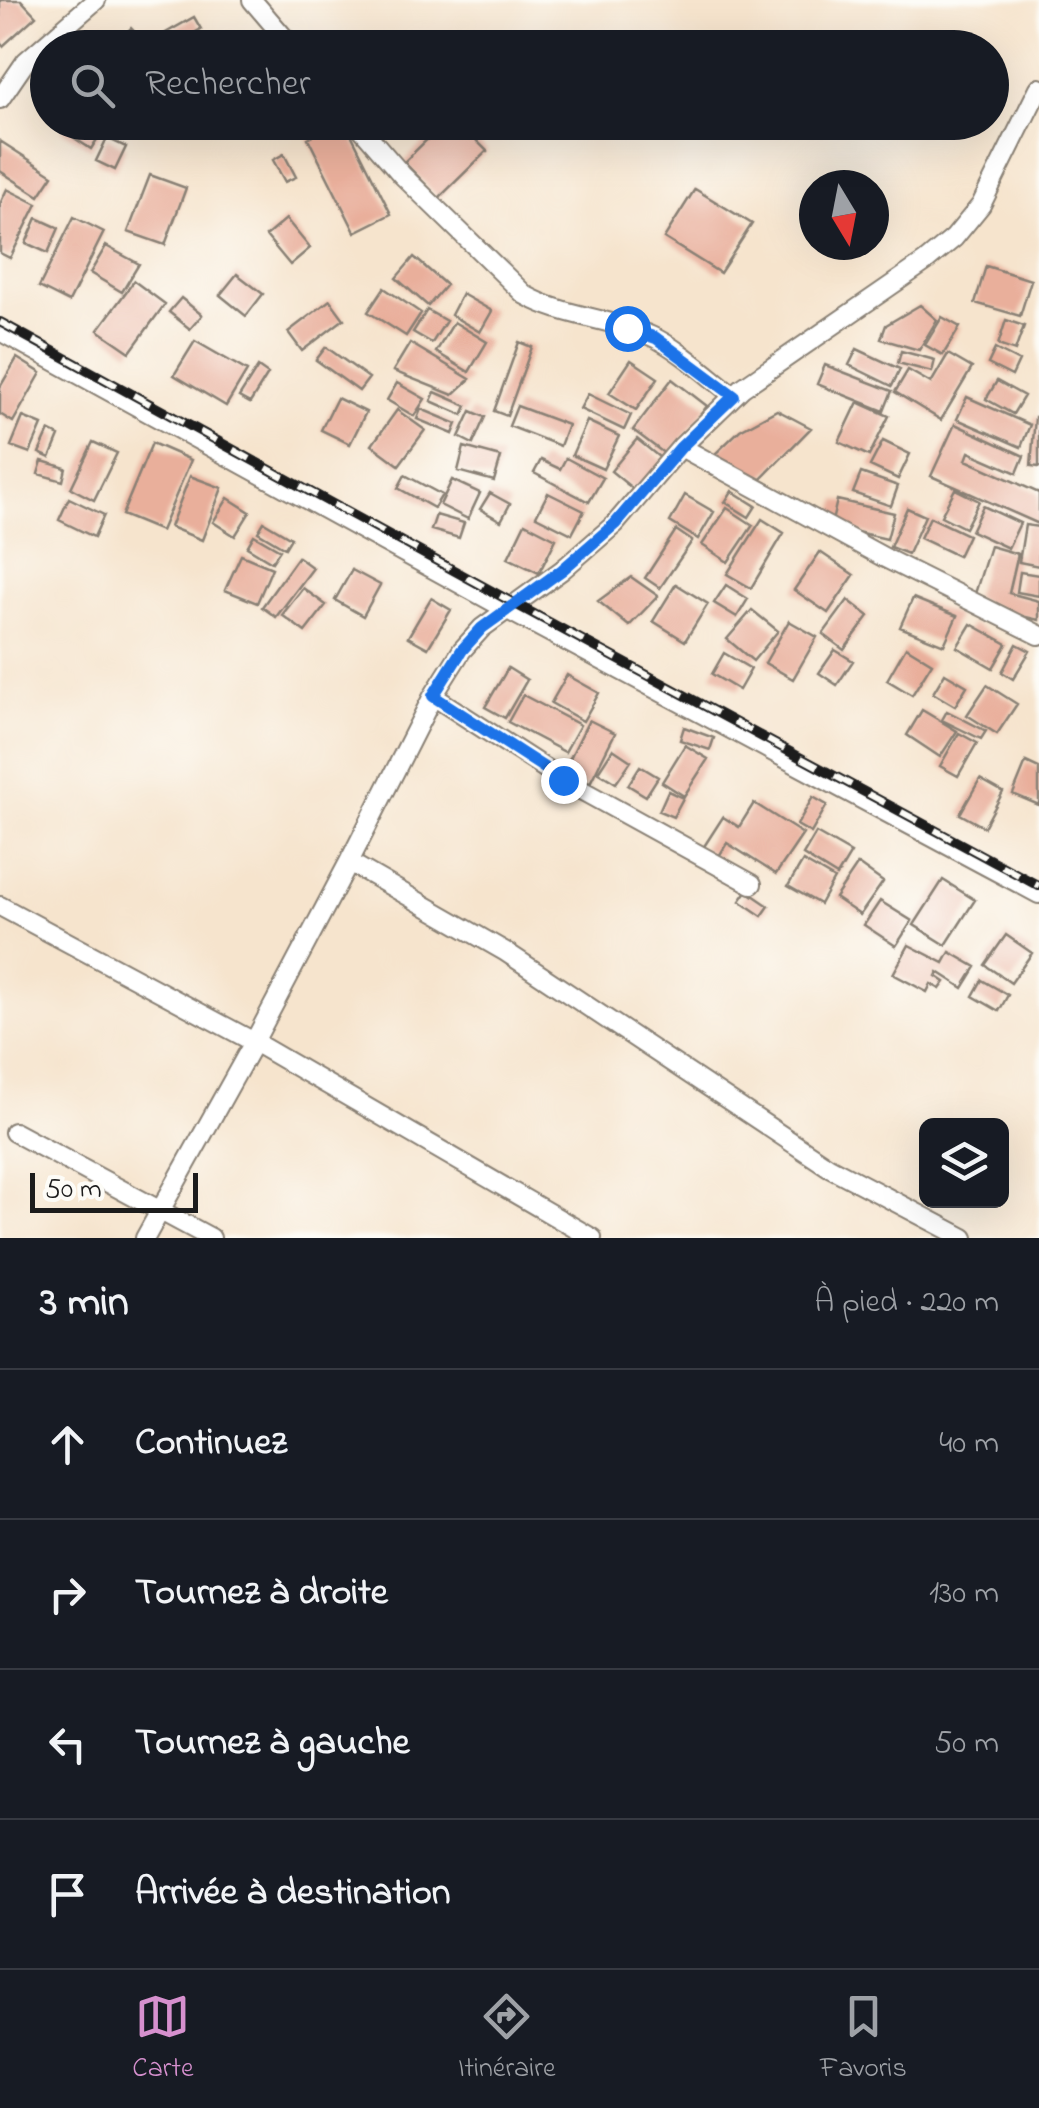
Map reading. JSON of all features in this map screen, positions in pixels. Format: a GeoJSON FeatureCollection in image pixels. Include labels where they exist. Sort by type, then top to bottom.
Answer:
{"type":"FeatureCollection","features":[{"type":"Feature","properties":{"kind":"street"},"geometry":{"type":"LineString","coordinates":[[62,30],[96,0]]}},
{"type":"Feature","properties":{"kind":"street"},"geometry":{"type":"LineString","coordinates":[[252,0],[277,30]]}},
{"type":"Feature","properties":{"kind":"street"},"geometry":{"type":"LineString","coordinates":[[0,98],[30,58]]}},
{"type":"Feature","properties":{"kind":"street"},"geometry":{"type":"LineString","coordinates":[[145,1238],[254,1042],[433,696],[462,650],[482,628],[578,557],[615,524],[681,447],[734,396],[954,238],[981,205],[1039,88]]}},
{"type":"Feature","properties":{"kind":"street"},"geometry":{"type":"LineString","coordinates":[[372,140],[402,175],[525,295],[544,306],[656,338],[734,396]]}},
{"type":"Feature","properties":{"kind":"street"},"geometry":{"type":"LineString","coordinates":[[0,331],[508,610],[1039,894]]}},
{"type":"Feature","properties":{"kind":"street"},"geometry":{"type":"LineString","coordinates":[[681,447],[1039,635]]}},
{"type":"Feature","properties":{"kind":"street"},"geometry":{"type":"LineString","coordinates":[[433,696],[563,780],[752,884]]}},
{"type":"Feature","properties":{"kind":"street"},"geometry":{"type":"LineString","coordinates":[[349,862],[506,952],[829,1166],[964,1238]]}},
{"type":"Feature","properties":{"kind":"street"},"geometry":{"type":"LineString","coordinates":[[0,906],[254,1042],[592,1238]]}},
{"type":"Feature","properties":{"kind":"street"},"geometry":{"type":"LineString","coordinates":[[14,1132],[210,1238]]}},
{"type":"Feature","properties":{"kind":"building"},"geometry":{"type":"Polygon","coordinates":[[[0,0],[21,0],[36,16],[3,46],[0,43],[0,0]]]}},
{"type":"Feature","properties":{"kind":"building"},"geometry":{"type":"Polygon","coordinates":[[[194,17],[201,29],[199,30],[171,30],[194,17]]]}},
{"type":"Feature","properties":{"kind":"building"},"geometry":{"type":"Polygon","coordinates":[[[77,140],[97,140],[91,149],[77,140]]]}},
{"type":"Feature","properties":{"kind":"building"},"geometry":{"type":"Polygon","coordinates":[[[106,140],[126,147],[115,170],[96,161],[106,140]]]}},
{"type":"Feature","properties":{"kind":"building"},"geometry":{"type":"Polygon","coordinates":[[[309,140],[354,140],[391,214],[355,232],[309,140]]]}},
{"type":"Feature","properties":{"kind":"building"},"geometry":{"type":"Polygon","coordinates":[[[427,140],[476,140],[487,151],[439,198],[404,162],[427,140]]]}},
{"type":"Feature","properties":{"kind":"building"},"geometry":{"type":"Polygon","coordinates":[[[0,141],[53,175],[39,196],[0,171],[0,141]]]}},
{"type":"Feature","properties":{"kind":"building"},"geometry":{"type":"Polygon","coordinates":[[[284,154],[296,177],[285,182],[273,160],[284,154]]]}},
{"type":"Feature","properties":{"kind":"building"},"geometry":{"type":"Polygon","coordinates":[[[150,175],[186,188],[165,245],[128,232],[150,175]]]}},
{"type":"Feature","properties":{"kind":"building"},"geometry":{"type":"Polygon","coordinates":[[[7,189],[37,204],[10,258],[0,253],[0,204],[7,189]]]}},
{"type":"Feature","properties":{"kind":"building"},"geometry":{"type":"Polygon","coordinates":[[[695,189],[752,224],[720,273],[664,238],[695,189]]]}},
{"type":"Feature","properties":{"kind":"building"},"geometry":{"type":"Polygon","coordinates":[[[74,217],[104,232],[69,302],[39,287],[74,217]]]}},
{"type":"Feature","properties":{"kind":"building"},"geometry":{"type":"Polygon","coordinates":[[[37,218],[59,228],[48,253],[26,243],[37,218]]]}},
{"type":"Feature","properties":{"kind":"building"},"geometry":{"type":"Polygon","coordinates":[[[286,219],[310,248],[290,265],[266,236],[286,219]]]}},
{"type":"Feature","properties":{"kind":"building"},"geometry":{"type":"Polygon","coordinates":[[[106,246],[139,264],[122,292],[90,273],[106,246]]]}},
{"type":"Feature","properties":{"kind":"building"},"geometry":{"type":"Polygon","coordinates":[[[414,257],[446,285],[428,306],[396,278],[414,257]]]}},
{"type":"Feature","properties":{"kind":"building"},"geometry":{"type":"Polygon","coordinates":[[[986,266],[1031,280],[1020,316],[975,303],[986,266]]]}},
{"type":"Feature","properties":{"kind":"building"},"geometry":{"type":"Polygon","coordinates":[[[237,274],[263,294],[246,316],[220,295],[237,274]]]}},
{"type":"Feature","properties":{"kind":"building"},"geometry":{"type":"Polygon","coordinates":[[[134,281],[165,304],[130,352],[98,330],[134,281]]]}},
{"type":"Feature","properties":{"kind":"building"},"geometry":{"type":"Polygon","coordinates":[[[384,288],[421,313],[406,336],[368,312],[384,288]]]}},
{"type":"Feature","properties":{"kind":"building"},"geometry":{"type":"Polygon","coordinates":[[[462,294],[492,311],[480,332],[451,315],[462,294]]]}},
{"type":"Feature","properties":{"kind":"building"},"geometry":{"type":"Polygon","coordinates":[[[181,298],[202,315],[190,329],[169,312],[181,298]]]}},
{"type":"Feature","properties":{"kind":"building"},"geometry":{"type":"Polygon","coordinates":[[[330,300],[344,319],[302,351],[288,332],[330,300]]]}},
{"type":"Feature","properties":{"kind":"building"},"geometry":{"type":"Polygon","coordinates":[[[920,305],[937,320],[919,350],[881,339],[886,325],[920,305]]]}},
{"type":"Feature","properties":{"kind":"building"},"geometry":{"type":"Polygon","coordinates":[[[427,310],[446,321],[432,343],[413,332],[427,310]]]}},
{"type":"Feature","properties":{"kind":"building"},"geometry":{"type":"Polygon","coordinates":[[[942,317],[960,327],[943,355],[925,345],[942,317]]]}},
{"type":"Feature","properties":{"kind":"building"},"geometry":{"type":"Polygon","coordinates":[[[1006,320],[1024,326],[1015,351],[998,345],[1006,320]]]}},
{"type":"Feature","properties":{"kind":"building"},"geometry":{"type":"Polygon","coordinates":[[[454,322],[487,342],[469,372],[436,352],[454,322]]]}},
{"type":"Feature","properties":{"kind":"building"},"geometry":{"type":"Polygon","coordinates":[[[195,341],[247,371],[226,406],[174,375],[195,341]]]}},
{"type":"Feature","properties":{"kind":"building"},"geometry":{"type":"Polygon","coordinates":[[[519,342],[532,347],[507,416],[494,411],[519,342]]]}},
{"type":"Feature","properties":{"kind":"building"},"geometry":{"type":"Polygon","coordinates":[[[410,343],[470,379],[453,395],[393,371],[410,343]]]}},
{"type":"Feature","properties":{"kind":"building"},"geometry":{"type":"Polygon","coordinates":[[[326,347],[369,378],[359,391],[316,360],[326,347]]]}},
{"type":"Feature","properties":{"kind":"building"},"geometry":{"type":"Polygon","coordinates":[[[857,349],[900,369],[892,386],[849,365],[857,349]]]}},
{"type":"Feature","properties":{"kind":"building"},"geometry":{"type":"Polygon","coordinates":[[[995,349],[1019,361],[1012,376],[988,364],[995,349]]]}},
{"type":"Feature","properties":{"kind":"building"},"geometry":{"type":"Polygon","coordinates":[[[901,351],[935,360],[932,372],[898,363],[901,351]]]}},
{"type":"Feature","properties":{"kind":"building"},"geometry":{"type":"Polygon","coordinates":[[[948,354],[972,368],[941,420],[895,392],[908,370],[931,383],[948,354]]]}},
{"type":"Feature","properties":{"kind":"building"},"geometry":{"type":"Polygon","coordinates":[[[17,358],[41,373],[13,422],[0,414],[0,387],[17,358]]]}},
{"type":"Feature","properties":{"kind":"building"},"geometry":{"type":"Polygon","coordinates":[[[631,360],[658,378],[636,410],[609,393],[631,360]]]}},
{"type":"Feature","properties":{"kind":"building"},"geometry":{"type":"Polygon","coordinates":[[[825,365],[892,391],[884,411],[817,384],[825,365]]]}},
{"type":"Feature","properties":{"kind":"building"},"geometry":{"type":"Polygon","coordinates":[[[258,367],[268,374],[250,403],[239,397],[258,367]]]}},
{"type":"Feature","properties":{"kind":"building"},"geometry":{"type":"Polygon","coordinates":[[[672,379],[707,406],[669,457],[633,430],[672,379]]]}},
{"type":"Feature","properties":{"kind":"building"},"geometry":{"type":"Polygon","coordinates":[[[997,381],[1024,396],[1013,414],[986,399],[997,381]]]}},
{"type":"Feature","properties":{"kind":"building"},"geometry":{"type":"Polygon","coordinates":[[[397,383],[425,399],[414,416],[387,400],[397,383]]]}},
{"type":"Feature","properties":{"kind":"building"},"geometry":{"type":"Polygon","coordinates":[[[435,392],[467,406],[463,415],[431,401],[435,392]]]}},
{"type":"Feature","properties":{"kind":"building"},"geometry":{"type":"Polygon","coordinates":[[[588,394],[631,415],[624,430],[580,409],[588,394]]]}},
{"type":"Feature","properties":{"kind":"building"},"geometry":{"type":"Polygon","coordinates":[[[967,397],[1030,425],[1021,447],[957,419],[967,397]]]}},
{"type":"Feature","properties":{"kind":"building"},"geometry":{"type":"Polygon","coordinates":[[[337,398],[366,412],[350,444],[321,430],[337,398]]]}},
{"type":"Feature","properties":{"kind":"building"},"geometry":{"type":"Polygon","coordinates":[[[858,402],[889,416],[869,456],[839,442],[858,402]]]}},
{"type":"Feature","properties":{"kind":"building"},"geometry":{"type":"Polygon","coordinates":[[[517,406],[568,425],[560,446],[509,426],[517,406]]]}},
{"type":"Feature","properties":{"kind":"building"},"geometry":{"type":"Polygon","coordinates":[[[421,409],[457,424],[453,434],[417,419],[421,409]]]}},
{"type":"Feature","properties":{"kind":"building"},"geometry":{"type":"Polygon","coordinates":[[[397,410],[425,430],[399,465],[372,445],[397,410]]]}},
{"type":"Feature","properties":{"kind":"building"},"geometry":{"type":"Polygon","coordinates":[[[777,410],[811,428],[759,481],[714,455],[740,430],[777,410]]]}},
{"type":"Feature","properties":{"kind":"building"},"geometry":{"type":"Polygon","coordinates":[[[471,411],[485,417],[473,444],[459,437],[471,411]]]}},
{"type":"Feature","properties":{"kind":"building"},"geometry":{"type":"Polygon","coordinates":[[[23,417],[42,425],[30,453],[11,446],[23,417]]]}},
{"type":"Feature","properties":{"kind":"building"},"geometry":{"type":"Polygon","coordinates":[[[1035,417],[1039,418],[1039,467],[1031,466],[1035,417]]]}},
{"type":"Feature","properties":{"kind":"building"},"geometry":{"type":"Polygon","coordinates":[[[587,421],[619,436],[603,469],[572,455],[587,421]]]}},
{"type":"Feature","properties":{"kind":"building"},"geometry":{"type":"Polygon","coordinates":[[[955,424],[1024,456],[1017,473],[969,452],[966,460],[1039,493],[1039,524],[931,476],[955,424]]]}},
{"type":"Feature","properties":{"kind":"building"},"geometry":{"type":"Polygon","coordinates":[[[49,431],[59,436],[50,458],[39,453],[49,431]]]}},
{"type":"Feature","properties":{"kind":"building"},"geometry":{"type":"Polygon","coordinates":[[[637,439],[665,462],[639,494],[611,471],[637,439]]]}},
{"type":"Feature","properties":{"kind":"building"},"geometry":{"type":"Polygon","coordinates":[[[883,441],[910,454],[898,479],[870,466],[883,441]]]}},
{"type":"Feature","properties":{"kind":"building"},"geometry":{"type":"Polygon","coordinates":[[[93,442],[117,453],[94,500],[71,488],[93,442]]]}},
{"type":"Feature","properties":{"kind":"building"},"geometry":{"type":"Polygon","coordinates":[[[152,443],[191,460],[161,531],[122,515],[152,443]]]}},
{"type":"Feature","properties":{"kind":"building"},"geometry":{"type":"Polygon","coordinates":[[[464,447],[501,457],[494,481],[458,471],[464,447]]]}},
{"type":"Feature","properties":{"kind":"building"},"geometry":{"type":"Polygon","coordinates":[[[566,458],[603,478],[589,502],[534,473],[541,460],[560,469],[566,458]]]}},
{"type":"Feature","properties":{"kind":"building"},"geometry":{"type":"Polygon","coordinates":[[[42,461],[66,468],[63,481],[38,474],[42,461]]]}},
{"type":"Feature","properties":{"kind":"building"},"geometry":{"type":"Polygon","coordinates":[[[861,473],[898,486],[891,506],[853,493],[861,473]]]}},
{"type":"Feature","properties":{"kind":"building"},"geometry":{"type":"Polygon","coordinates":[[[405,475],[442,495],[434,508],[398,488],[405,475]]]}},
{"type":"Feature","properties":{"kind":"building"},"geometry":{"type":"Polygon","coordinates":[[[190,476],[222,488],[202,540],[170,527],[190,476]]]}},
{"type":"Feature","properties":{"kind":"building"},"geometry":{"type":"Polygon","coordinates":[[[452,480],[480,493],[468,519],[440,505],[452,480]]]}},
{"type":"Feature","properties":{"kind":"building"},"geometry":{"type":"Polygon","coordinates":[[[955,489],[979,501],[965,528],[941,516],[955,489]]]}},
{"type":"Feature","properties":{"kind":"building"},"geometry":{"type":"Polygon","coordinates":[[[732,491],[756,506],[749,517],[725,502],[732,491]]]}},
{"type":"Feature","properties":{"kind":"building"},"geometry":{"type":"Polygon","coordinates":[[[490,493],[510,504],[501,521],[480,509],[490,493]]]}},
{"type":"Feature","properties":{"kind":"building"},"geometry":{"type":"Polygon","coordinates":[[[548,493],[584,511],[572,534],[536,516],[548,493]]]}},
{"type":"Feature","properties":{"kind":"building"},"geometry":{"type":"Polygon","coordinates":[[[685,495],[714,512],[698,539],[670,522],[685,495]]]}},
{"type":"Feature","properties":{"kind":"building"},"geometry":{"type":"Polygon","coordinates":[[[69,498],[104,515],[94,537],[59,520],[69,498]]]}},
{"type":"Feature","properties":{"kind":"building"},"geometry":{"type":"Polygon","coordinates":[[[228,498],[250,512],[235,536],[213,522],[228,498]]]}},
{"type":"Feature","properties":{"kind":"building"},"geometry":{"type":"Polygon","coordinates":[[[837,500],[894,513],[887,539],[831,526],[837,500]]]}},
{"type":"Feature","properties":{"kind":"building"},"geometry":{"type":"Polygon","coordinates":[[[983,506],[1020,523],[1008,548],[971,531],[983,506]]]}},
{"type":"Feature","properties":{"kind":"building"},"geometry":{"type":"Polygon","coordinates":[[[727,508],[753,525],[728,562],[702,545],[727,508]]]}},
{"type":"Feature","properties":{"kind":"building"},"geometry":{"type":"Polygon","coordinates":[[[907,508],[925,516],[908,554],[890,547],[907,508]]]}},
{"type":"Feature","properties":{"kind":"building"},"geometry":{"type":"Polygon","coordinates":[[[436,515],[464,523],[459,538],[431,530],[436,515]]]}},
{"type":"Feature","properties":{"kind":"building"},"geometry":{"type":"Polygon","coordinates":[[[930,517],[968,535],[958,556],[920,538],[930,517]]]}},
{"type":"Feature","properties":{"kind":"building"},"geometry":{"type":"Polygon","coordinates":[[[762,519],[784,533],[751,588],[727,574],[762,519]]]}},
{"type":"Feature","properties":{"kind":"building"},"geometry":{"type":"Polygon","coordinates":[[[264,522],[291,538],[285,548],[258,532],[264,522]]]}},
{"type":"Feature","properties":{"kind":"building"},"geometry":{"type":"Polygon","coordinates":[[[525,523],[556,539],[539,573],[508,558],[525,523]]]}},
{"type":"Feature","properties":{"kind":"building"},"geometry":{"type":"Polygon","coordinates":[[[1025,525],[1039,527],[1039,566],[1019,562],[1025,525]]]}},
{"type":"Feature","properties":{"kind":"building"},"geometry":{"type":"Polygon","coordinates":[[[676,530],[692,541],[660,588],[645,578],[676,530]]]}},
{"type":"Feature","properties":{"kind":"building"},"geometry":{"type":"Polygon","coordinates":[[[254,535],[280,550],[272,562],[247,547],[254,535]]]}},
{"type":"Feature","properties":{"kind":"building"},"geometry":{"type":"Polygon","coordinates":[[[990,546],[1018,554],[1009,593],[1039,601],[1039,620],[1004,612],[974,597],[990,546]]]}},
{"type":"Feature","properties":{"kind":"building"},"geometry":{"type":"Polygon","coordinates":[[[820,552],[854,575],[828,613],[794,590],[820,552]]]}},
{"type":"Feature","properties":{"kind":"building"},"geometry":{"type":"Polygon","coordinates":[[[241,555],[272,568],[257,603],[225,590],[241,555]]]}},
{"type":"Feature","properties":{"kind":"building"},"geometry":{"type":"Polygon","coordinates":[[[298,557],[313,568],[276,617],[262,607],[298,557]]]}},
{"type":"Feature","properties":{"kind":"building"},"geometry":{"type":"Polygon","coordinates":[[[352,570],[380,585],[363,616],[335,600],[352,570]]]}},
{"type":"Feature","properties":{"kind":"building"},"geometry":{"type":"Polygon","coordinates":[[[1020,572],[1039,575],[1039,596],[1017,592],[1020,572]]]}},
{"type":"Feature","properties":{"kind":"building"},"geometry":{"type":"Polygon","coordinates":[[[631,577],[658,596],[629,626],[598,601],[631,577]]]}},
{"type":"Feature","properties":{"kind":"building"},"geometry":{"type":"Polygon","coordinates":[[[676,584],[708,604],[685,641],[653,621],[676,584]]]}},
{"type":"Feature","properties":{"kind":"building"},"geometry":{"type":"Polygon","coordinates":[[[726,585],[748,599],[737,617],[714,603],[726,585]]]}},
{"type":"Feature","properties":{"kind":"building"},"geometry":{"type":"Polygon","coordinates":[[[303,588],[326,605],[305,632],[282,615],[303,588]]]}},
{"type":"Feature","properties":{"kind":"building"},"geometry":{"type":"Polygon","coordinates":[[[431,598],[451,610],[428,648],[408,637],[431,598]]]}},
{"type":"Feature","properties":{"kind":"building"},"geometry":{"type":"Polygon","coordinates":[[[913,598],[957,616],[944,645],[900,627],[913,598]]]}},
{"type":"Feature","properties":{"kind":"building"},"geometry":{"type":"Polygon","coordinates":[[[848,600],[869,616],[844,650],[823,634],[848,600]]]}},
{"type":"Feature","properties":{"kind":"building"},"geometry":{"type":"Polygon","coordinates":[[[752,610],[778,631],[753,661],[727,639],[752,610]]]}},
{"type":"Feature","properties":{"kind":"building"},"geometry":{"type":"Polygon","coordinates":[[[789,621],[817,637],[793,679],[765,663],[789,621]]]}},
{"type":"Feature","properties":{"kind":"building"},"geometry":{"type":"Polygon","coordinates":[[[971,624],[1007,644],[993,668],[957,647],[971,624]]]}},
{"type":"Feature","properties":{"kind":"building"},"geometry":{"type":"Polygon","coordinates":[[[1017,644],[1030,651],[1013,679],[1002,672],[1017,644]]]}},
{"type":"Feature","properties":{"kind":"building"},"geometry":{"type":"Polygon","coordinates":[[[906,647],[932,663],[912,695],[887,680],[906,647]]]}},
{"type":"Feature","properties":{"kind":"building"},"geometry":{"type":"Polygon","coordinates":[[[835,650],[853,661],[837,685],[819,673],[835,650]]]}},
{"type":"Feature","properties":{"kind":"building"},"geometry":{"type":"Polygon","coordinates":[[[724,653],[751,669],[739,690],[712,674],[724,653]]]}},
{"type":"Feature","properties":{"kind":"building"},"geometry":{"type":"Polygon","coordinates":[[[508,668],[527,680],[505,718],[485,707],[508,668]]]}},
{"type":"Feature","properties":{"kind":"building"},"geometry":{"type":"Polygon","coordinates":[[[945,673],[967,686],[955,706],[933,693],[945,673]]]}},
{"type":"Feature","properties":{"kind":"building"},"geometry":{"type":"Polygon","coordinates":[[[567,675],[599,693],[583,721],[551,703],[567,675]]]}},
{"type":"Feature","properties":{"kind":"building"},"geometry":{"type":"Polygon","coordinates":[[[987,685],[1017,704],[997,734],[967,715],[987,685]]]}},
{"type":"Feature","properties":{"kind":"building"},"geometry":{"type":"Polygon","coordinates":[[[523,695],[580,725],[565,752],[508,722],[523,695]]]}},
{"type":"Feature","properties":{"kind":"building"},"geometry":{"type":"Polygon","coordinates":[[[922,710],[957,731],[940,757],[907,735],[922,710]]]}},
{"type":"Feature","properties":{"kind":"building"},"geometry":{"type":"Polygon","coordinates":[[[947,711],[986,731],[981,739],[942,720],[947,711]]]}},
{"type":"Feature","properties":{"kind":"building"},"geometry":{"type":"Polygon","coordinates":[[[589,720],[615,733],[588,787],[562,774],[589,720]]]}},
{"type":"Feature","properties":{"kind":"building"},"geometry":{"type":"Polygon","coordinates":[[[684,727],[714,738],[710,750],[680,740],[684,727]]]}},
{"type":"Feature","properties":{"kind":"building"},"geometry":{"type":"Polygon","coordinates":[[[959,733],[977,743],[958,776],[940,766],[959,733]]]}},
{"type":"Feature","properties":{"kind":"building"},"geometry":{"type":"Polygon","coordinates":[[[685,745],[708,759],[684,796],[662,782],[685,745]]]}},
{"type":"Feature","properties":{"kind":"building"},"geometry":{"type":"Polygon","coordinates":[[[613,749],[631,761],[616,783],[598,772],[613,749]]]}},
{"type":"Feature","properties":{"kind":"building"},"geometry":{"type":"Polygon","coordinates":[[[1026,762],[1039,768],[1039,805],[1013,794],[1026,762]]]}},
{"type":"Feature","properties":{"kind":"building"},"geometry":{"type":"Polygon","coordinates":[[[640,766],[658,777],[646,796],[628,785],[640,766]]]}},
{"type":"Feature","properties":{"kind":"building"},"geometry":{"type":"Polygon","coordinates":[[[980,779],[1003,792],[984,827],[960,814],[980,779]]]}},
{"type":"Feature","properties":{"kind":"building"},"geometry":{"type":"Polygon","coordinates":[[[668,791],[683,798],[673,817],[659,811],[668,791]]]}},
{"type":"Feature","properties":{"kind":"building"},"geometry":{"type":"Polygon","coordinates":[[[813,797],[827,805],[811,833],[797,825],[813,797]]]}},
{"type":"Feature","properties":{"kind":"building"},"geometry":{"type":"Polygon","coordinates":[[[754,803],[803,834],[776,874],[727,843],[718,858],[703,848],[723,817],[739,827],[754,803]]]}},
{"type":"Feature","properties":{"kind":"building"},"geometry":{"type":"Polygon","coordinates":[[[816,833],[851,853],[837,876],[803,855],[816,833]]]}},
{"type":"Feature","properties":{"kind":"building"},"geometry":{"type":"Polygon","coordinates":[[[803,861],[834,879],[820,904],[788,886],[803,861]]]}},
{"type":"Feature","properties":{"kind":"building"},"geometry":{"type":"Polygon","coordinates":[[[858,864],[883,882],[860,915],[835,898],[858,864]]]}},
{"type":"Feature","properties":{"kind":"building"},"geometry":{"type":"Polygon","coordinates":[[[943,880],[975,900],[946,945],[914,925],[943,880]]]}},
{"type":"Feature","properties":{"kind":"building"},"geometry":{"type":"Polygon","coordinates":[[[747,891],[769,906],[762,916],[740,901],[747,891]]]}},
{"type":"Feature","properties":{"kind":"building"},"geometry":{"type":"Polygon","coordinates":[[[880,901],[912,921],[896,946],[864,925],[880,901]]]}},
{"type":"Feature","properties":{"kind":"building"},"geometry":{"type":"Polygon","coordinates":[[[1006,935],[1032,953],[1011,983],[985,965],[1006,935]]]}},
{"type":"Feature","properties":{"kind":"building"},"geometry":{"type":"Polygon","coordinates":[[[909,945],[944,963],[950,952],[976,967],[963,988],[938,972],[936,976],[945,982],[940,989],[931,984],[927,992],[893,974],[909,945]]]}},
{"type":"Feature","properties":{"kind":"building"},"geometry":{"type":"Polygon","coordinates":[[[982,980],[1008,995],[999,1011],[973,996],[982,980]]]}},
{"type":"Feature","properties":{"kind":"railway"},"geometry":{"type":"LineString","coordinates":[[0,322],[1039,886]]}},
{"type":"Feature","properties":{"kind":"route"},"geometry":{"type":"LineString","coordinates":[[563,780],[433,696],[462,650],[482,628],[562,570],[615,524],[681,447],[734,396],[656,338],[627,328]]}}]}
